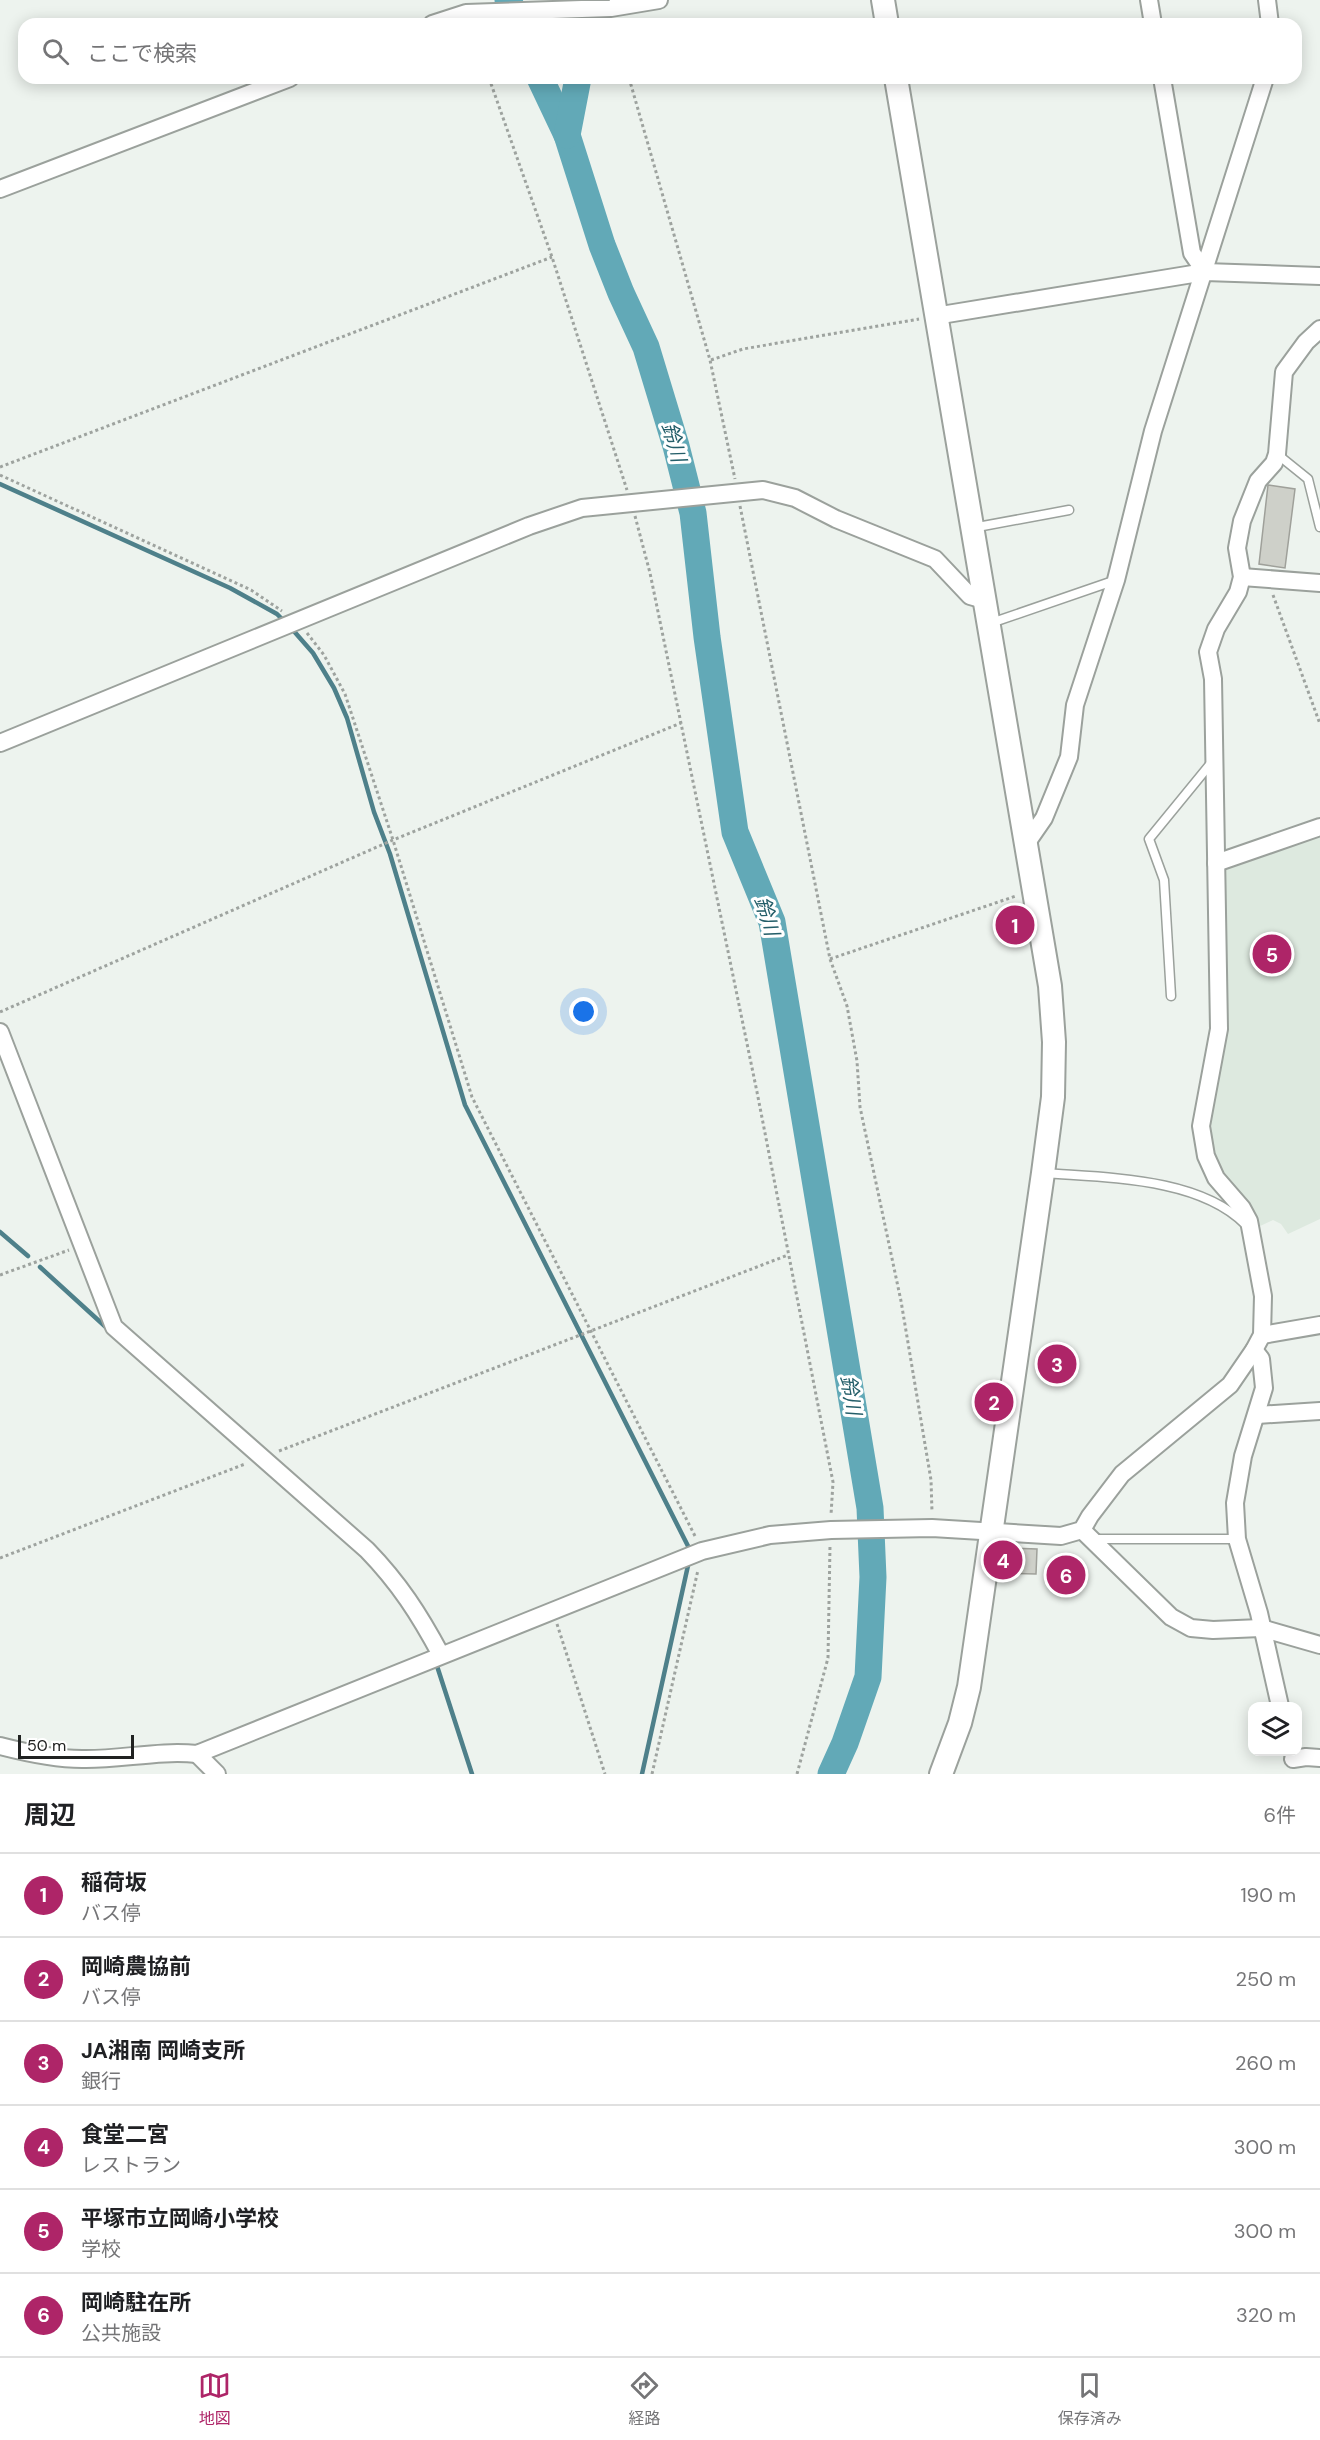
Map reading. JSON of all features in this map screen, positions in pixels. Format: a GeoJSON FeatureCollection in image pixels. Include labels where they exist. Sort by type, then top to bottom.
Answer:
{"type":"FeatureCollection","features":[{"type":"Feature","properties":{"kind":"street"},"geometry":{"type":"LineString","coordinates":[[451,18],[466,13],[616,6],[659,0]]}},
{"type":"Feature","properties":{"kind":"street"},"geometry":{"type":"LineString","coordinates":[[883,0],[886,18]]}},
{"type":"Feature","properties":{"kind":"street"},"geometry":{"type":"LineString","coordinates":[[1149,0],[1152,18]]}},
{"type":"Feature","properties":{"kind":"street"},"geometry":{"type":"LineString","coordinates":[[1267,0],[1269,18]]}},
{"type":"Feature","properties":{"kind":"street"},"geometry":{"type":"LineString","coordinates":[[0,189],[274,84]]}},
{"type":"Feature","properties":{"kind":"street"},"geometry":{"type":"LineString","coordinates":[[897,84],[1050,986],[1054,1042],[1053,1097],[1043,1173],[969,1687],[960,1722],[941,1774]]}},
{"type":"Feature","properties":{"kind":"street"},"geometry":{"type":"LineString","coordinates":[[1163,84],[1192,253],[1205,272]]}},
{"type":"Feature","properties":{"kind":"street"},"geometry":{"type":"LineString","coordinates":[[1026,844],[1044,818],[1069,757],[1075,705],[1116,580],[1153,431],[1263,84]]}},
{"type":"Feature","properties":{"kind":"street"},"geometry":{"type":"LineString","coordinates":[[935,316],[1205,272],[1320,276]]}},
{"type":"Feature","properties":{"kind":"street"},"geometry":{"type":"LineString","coordinates":[[1087,1535],[1090,1516],[1122,1474],[1230,1385],[1262,1335],[1263,1296],[1252,1231],[1242,1209],[1216,1178],[1206,1156],[1201,1126],[1218,1029],[1213,679],[1208,652],[1216,629],[1238,592],[1242,577],[1237,548],[1242,521],[1258,481],[1274,463],[1277,454],[1284,372],[1306,342],[1320,331]]}},
{"type":"Feature","properties":{"kind":"street"},"geometry":{"type":"LineString","coordinates":[[0,743],[529,526],[582,508],[763,490],[795,498],[836,519],[935,559],[970,596],[984,600]]}},
{"type":"Feature","properties":{"kind":"street"},"geometry":{"type":"LineString","coordinates":[[1242,577],[1320,583]]}},
{"type":"Feature","properties":{"kind":"street"},"geometry":{"type":"LineString","coordinates":[[1216,863],[1320,826]]}},
{"type":"Feature","properties":{"kind":"street"},"geometry":{"type":"LineString","coordinates":[[0,1032],[114,1327],[367,1550],[391,1574],[407,1595],[441,1655]]}},
{"type":"Feature","properties":{"kind":"street"},"geometry":{"type":"LineString","coordinates":[[1262,1335],[1320,1325]]}},
{"type":"Feature","properties":{"kind":"street"},"geometry":{"type":"LineString","coordinates":[[1254,1350],[1261,1359],[1264,1388],[1243,1456],[1235,1503],[1238,1539],[1259,1613],[1279,1702]]}},
{"type":"Feature","properties":{"kind":"street"},"geometry":{"type":"LineString","coordinates":[[1257,1415],[1320,1411]]}},
{"type":"Feature","properties":{"kind":"street"},"geometry":{"type":"LineString","coordinates":[[0,1746],[34,1755],[82,1759],[180,1752],[197,1754],[702,1551],[770,1535],[831,1530],[932,1528],[1061,1536],[1087,1535],[1171,1617],[1191,1628],[1213,1630],[1261,1628],[1318,1642]]}},
{"type":"Feature","properties":{"kind":"street"},"geometry":{"type":"LineString","coordinates":[[197,1754],[217,1774]]}},
{"type":"Feature","properties":{"kind":"street"},"geometry":{"type":"LineString","coordinates":[[1294,1761],[1306,1756],[1320,1758]]}},
{"type":"Feature","properties":{"kind":"lane"},"geometry":{"type":"LineString","coordinates":[[1277,454],[1308,479],[1320,527]]}},
{"type":"Feature","properties":{"kind":"lane"},"geometry":{"type":"LineString","coordinates":[[972,528],[1069,510]]}},
{"type":"Feature","properties":{"kind":"lane"},"geometry":{"type":"LineString","coordinates":[[987,625],[1116,580]]}},
{"type":"Feature","properties":{"kind":"lane"},"geometry":{"type":"LineString","coordinates":[[1171,996],[1164,880],[1149,839],[1214,759]]}},
{"type":"Feature","properties":{"kind":"lane"},"geometry":{"type":"LineString","coordinates":[[1043,1173],[1130,1180],[1198,1195],[1228,1210],[1252,1231]]}},
{"type":"Feature","properties":{"kind":"lane"},"geometry":{"type":"LineString","coordinates":[[1087,1535],[1238,1539]]}},
{"type":"Feature","properties":{"kind":"path"},"geometry":{"type":"LineString","coordinates":[[491,84],[552,257],[631,504],[650,573],[757,1092],[833,1482],[828,1658],[797,1774]]}},
{"type":"Feature","properties":{"kind":"path"},"geometry":{"type":"LineString","coordinates":[[631,84],[711,360],[830,959],[847,1006],[857,1061],[860,1107],[901,1301],[931,1480],[932,1528]]}},
{"type":"Feature","properties":{"kind":"path"},"geometry":{"type":"LineString","coordinates":[[0,467],[552,257]]}},
{"type":"Feature","properties":{"kind":"path"},"geometry":{"type":"LineString","coordinates":[[711,360],[743,349],[935,316]]}},
{"type":"Feature","properties":{"kind":"path"},"geometry":{"type":"LineString","coordinates":[[0,475],[251,590],[277,607],[309,635],[324,655],[345,694],[393,840],[472,1097],[702,1551],[652,1774]]}},
{"type":"Feature","properties":{"kind":"path"},"geometry":{"type":"LineString","coordinates":[[1267,579],[1320,724]]}},
{"type":"Feature","properties":{"kind":"path"},"geometry":{"type":"LineString","coordinates":[[0,1012],[393,840],[681,723]]}},
{"type":"Feature","properties":{"kind":"path"},"geometry":{"type":"LineString","coordinates":[[830,959],[1034,890]]}},
{"type":"Feature","properties":{"kind":"path"},"geometry":{"type":"LineString","coordinates":[[0,1275],[82,1245]]}},
{"type":"Feature","properties":{"kind":"path"},"geometry":{"type":"LineString","coordinates":[[0,1558],[788,1255]]}},
{"type":"Feature","properties":{"kind":"path"},"geometry":{"type":"LineString","coordinates":[[553,1610],[605,1774]]}},
{"type":"Feature","properties":{"kind":"shaded area"},"geometry":{"type":"Polygon","coordinates":[[[1320,835],[1320,1219],[1288,1234],[1281,1224],[1273,1220],[1258,1227],[1221,1174],[1213,1155],[1211,1122],[1226,1035],[1223,874],[1226,869],[1320,835]]]}},
{"type":"Feature","properties":{"kind":"building"},"geometry":{"type":"Polygon","coordinates":[[[1268,485],[1295,489],[1285,568],[1259,564],[1268,485]]]}},
{"type":"Feature","properties":{"kind":"building"},"geometry":{"type":"Polygon","coordinates":[[[1004,1548],[1037,1549],[1036,1574],[1003,1573],[1004,1548]]]}},
{"type":"Feature","properties":{"kind":"waterway"},"geometry":{"type":"LineString","coordinates":[[508,0],[516,18]]}},
{"type":"Feature","properties":{"kind":"waterway"},"geometry":{"type":"LineString","coordinates":[[581,18],[585,0]]}},
{"type":"Feature","properties":{"kind":"waterway","name":"鈴川"},"geometry":{"type":"LineString","coordinates":[[543,84],[567,135],[602,245],[646,347],[676,446],[693,513],[707,637],[735,832],[772,922],[870,1508],[873,1577],[868,1677],[845,1743],[831,1774]]}},
{"type":"Feature","properties":{"kind":"waterway"},"geometry":{"type":"LineString","coordinates":[[567,135],[577,84]]}},
{"type":"Feature","properties":{"kind":"waterway"},"geometry":{"type":"LineString","coordinates":[[0,484],[230,588],[277,614],[286,623]]}},
{"type":"Feature","properties":{"kind":"waterway"},"geometry":{"type":"LineString","coordinates":[[292,629],[313,653],[334,688],[347,718],[465,1105],[688,1546],[688,1553]]}},
{"type":"Feature","properties":{"kind":"waterway"},"geometry":{"type":"LineString","coordinates":[[0,1232],[28,1256]]}},
{"type":"Feature","properties":{"kind":"waterway"},"geometry":{"type":"LineString","coordinates":[[40,1267],[109,1330]]}},
{"type":"Feature","properties":{"kind":"waterway"},"geometry":{"type":"LineString","coordinates":[[642,1774],[689,1561]]}},
{"type":"Feature","properties":{"kind":"waterway"},"geometry":{"type":"LineString","coordinates":[[437,1666],[472,1774]]}},
{"type":"Feature","properties":{"kind":"place","name":"稲荷坂"},"geometry":{"type":"Point","coordinates":[1015,925]}},
{"type":"Feature","properties":{"kind":"place","name":"平塚市立岡崎小学校"},"geometry":{"type":"Point","coordinates":[1272,954]}},
{"type":"Feature","properties":{"kind":"place","name":"JA湘南 岡崎支所"},"geometry":{"type":"Point","coordinates":[1057,1364]}},
{"type":"Feature","properties":{"kind":"place","name":"岡崎農協前"},"geometry":{"type":"Point","coordinates":[994,1402]}},
{"type":"Feature","properties":{"kind":"place","name":"食堂二宮"},"geometry":{"type":"Point","coordinates":[1003,1560]}},
{"type":"Feature","properties":{"kind":"place","name":"岡崎駐在所"},"geometry":{"type":"Point","coordinates":[1066,1575]}}]}
